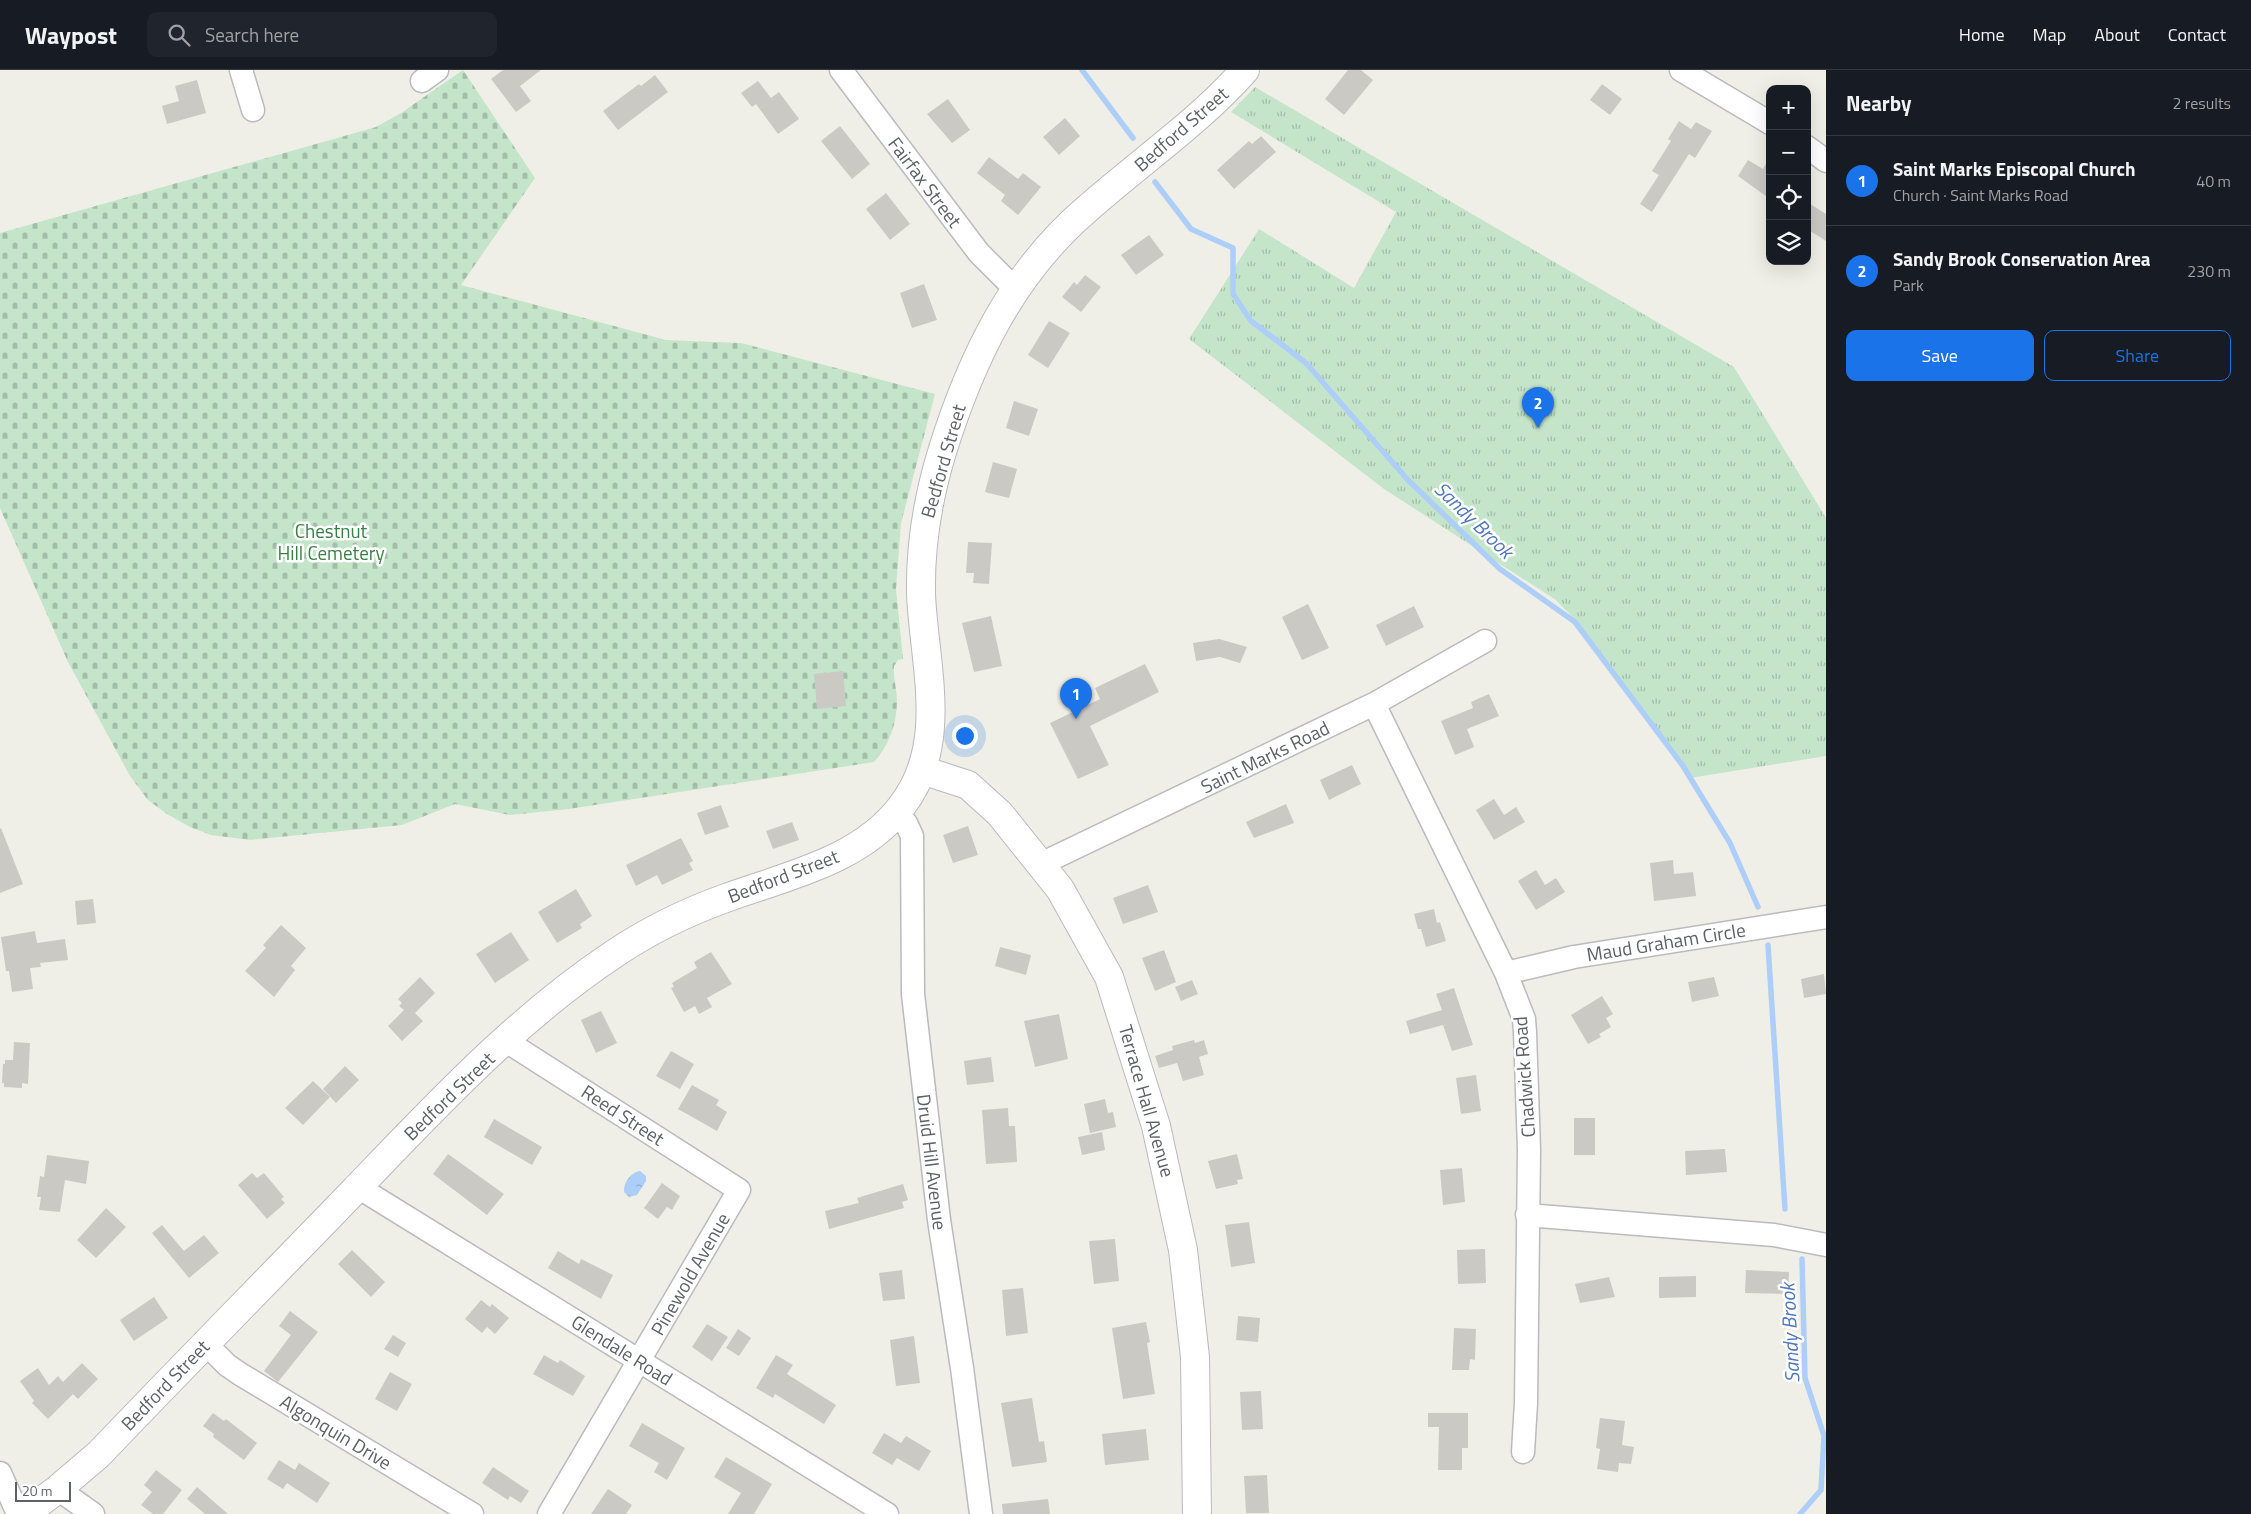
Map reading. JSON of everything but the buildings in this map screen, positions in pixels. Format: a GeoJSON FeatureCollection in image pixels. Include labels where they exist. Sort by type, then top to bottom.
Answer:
{"type":"FeatureCollection","features":[{"type":"Feature","properties":{"kind":"main road","name":"Bedford Street"},"geometry":{"type":"LineString","coordinates":[[24,1514],[58,1489],[99,1454],[456,1086],[558,996],[615,953],[697,910],[856,848],[878,833],[896,814],[908,798],[922,770],[930,730],[932,707],[921,590],[926,514],[942,453],[975,362],[998,315],[1015,289],[1044,252],[1084,211],[1206,111],[1245,70]]}},
{"type":"Feature","properties":{"kind":"main road","name":"Terrace Hall Avenue"},"geometry":{"type":"LineString","coordinates":[[922,770],[964,784],[977,792],[1000,814],[1041,864],[1078,918],[1109,977],[1154,1118],[1171,1187],[1183,1250],[1195,1357],[1197,1514]]}},
{"type":"Feature","properties":{"kind":"street"},"geometry":{"type":"LineString","coordinates":[[241,70],[253,110]]}},
{"type":"Feature","properties":{"kind":"street","name":"Fairfax Street"},"geometry":{"type":"LineString","coordinates":[[841,70],[979,253],[1015,289]]}},
{"type":"Feature","properties":{"kind":"street"},"geometry":{"type":"LineString","coordinates":[[1681,70],[1766,122]]}},
{"type":"Feature","properties":{"kind":"street"},"geometry":{"type":"LineString","coordinates":[[1811,150],[1826,161]]}},
{"type":"Feature","properties":{"kind":"street","name":"Saint Marks Road"},"geometry":{"type":"LineString","coordinates":[[1041,864],[1374,704],[1485,641]]}},
{"type":"Feature","properties":{"kind":"street","name":"Chadwick Road"},"geometry":{"type":"LineString","coordinates":[[1374,704],[1506,973],[1524,1020],[1529,1150],[1526,1403],[1523,1452]]}},
{"type":"Feature","properties":{"kind":"street","name":"Druid Hill Avenue"},"geometry":{"type":"LineString","coordinates":[[896,814],[906,822],[912,836],[913,994],[938,1211],[962,1368],[980,1514]]}},
{"type":"Feature","properties":{"kind":"street","name":"Maud Graham Circle"},"geometry":{"type":"LineString","coordinates":[[1506,973],[1574,957],[1826,917]]}},
{"type":"Feature","properties":{"kind":"street","name":"Reed Street"},"geometry":{"type":"LineString","coordinates":[[506,1040],[739,1190]]}},
{"type":"Feature","properties":{"kind":"street","name":"Glendale Road"},"geometry":{"type":"LineString","coordinates":[[358,1186],[887,1514]]}},
{"type":"Feature","properties":{"kind":"street","name":"Pinewold Avenue"},"geometry":{"type":"LineString","coordinates":[[549,1514],[739,1190]]}},
{"type":"Feature","properties":{"kind":"street"},"geometry":{"type":"LineString","coordinates":[[1527,1215],[1774,1235],[1826,1245]]}},
{"type":"Feature","properties":{"kind":"street","name":"Algonquin Drive"},"geometry":{"type":"LineString","coordinates":[[205,1343],[227,1365],[240,1374],[472,1514]]}},
{"type":"Feature","properties":{"kind":"street"},"geometry":{"type":"LineString","coordinates":[[0,1472],[18,1514]]}},
{"type":"Feature","properties":{"kind":"street"},"geometry":{"type":"LineString","coordinates":[[58,1489],[93,1514]]}},
{"type":"Feature","properties":{"kind":"green space","name":"Chestnut Hill Cemetery"},"geometry":{"type":"Polygon","coordinates":[[[463,70],[535,178],[461,285],[666,340],[741,343],[935,394],[901,523],[896,589],[903,659],[898,660],[894,666],[897,701],[896,718],[891,734],[884,749],[874,762],[569,809],[510,815],[455,804],[402,825],[250,840],[211,835],[190,827],[167,814],[148,800],[130,776],[68,662],[0,508],[0,233],[376,127],[401,113],[463,70]]]}},
{"type":"Feature","properties":{"kind":"green space"},"geometry":{"type":"Polygon","coordinates":[[[1255,87],[1734,367],[1826,518],[1826,756],[1690,778],[1580,625],[1556,600],[1384,489],[1189,339],[1259,229],[1354,288],[1396,212],[1231,112],[1255,87]]]}},
{"type":"Feature","properties":{"kind":"water"},"geometry":{"type":"Polygon","coordinates":[[[640,1171],[646,1176],[646,1181],[637,1195],[629,1197],[624,1192],[626,1182],[634,1173],[640,1171]]]}},
{"type":"Feature","properties":{"kind":"waterway","name":"Sandy Brook"},"geometry":{"type":"LineString","coordinates":[[1082,70],[1133,138]]}},
{"type":"Feature","properties":{"kind":"waterway","name":"Sandy Brook"},"geometry":{"type":"LineString","coordinates":[[1155,182],[1191,229],[1233,248],[1233,294],[1251,321],[1306,363],[1407,479],[1500,569],[1575,622],[1683,766],[1730,843],[1758,907]]}},
{"type":"Feature","properties":{"kind":"waterway","name":"Sandy Brook"},"geometry":{"type":"LineString","coordinates":[[1768,945],[1785,1209]]}},
{"type":"Feature","properties":{"kind":"waterway","name":"Sandy Brook"},"geometry":{"type":"LineString","coordinates":[[1800,1514],[1821,1490],[1824,1436],[1805,1378],[1802,1259]]}},
{"type":"Feature","properties":{"kind":"place","name":"Sandy Brook Conservation Area"},"geometry":{"type":"Point","coordinates":[1538,428]}},
{"type":"Feature","properties":{"kind":"place","name":"Saint Marks Episcopal Church"},"geometry":{"type":"Point","coordinates":[1076,719]}}]}
